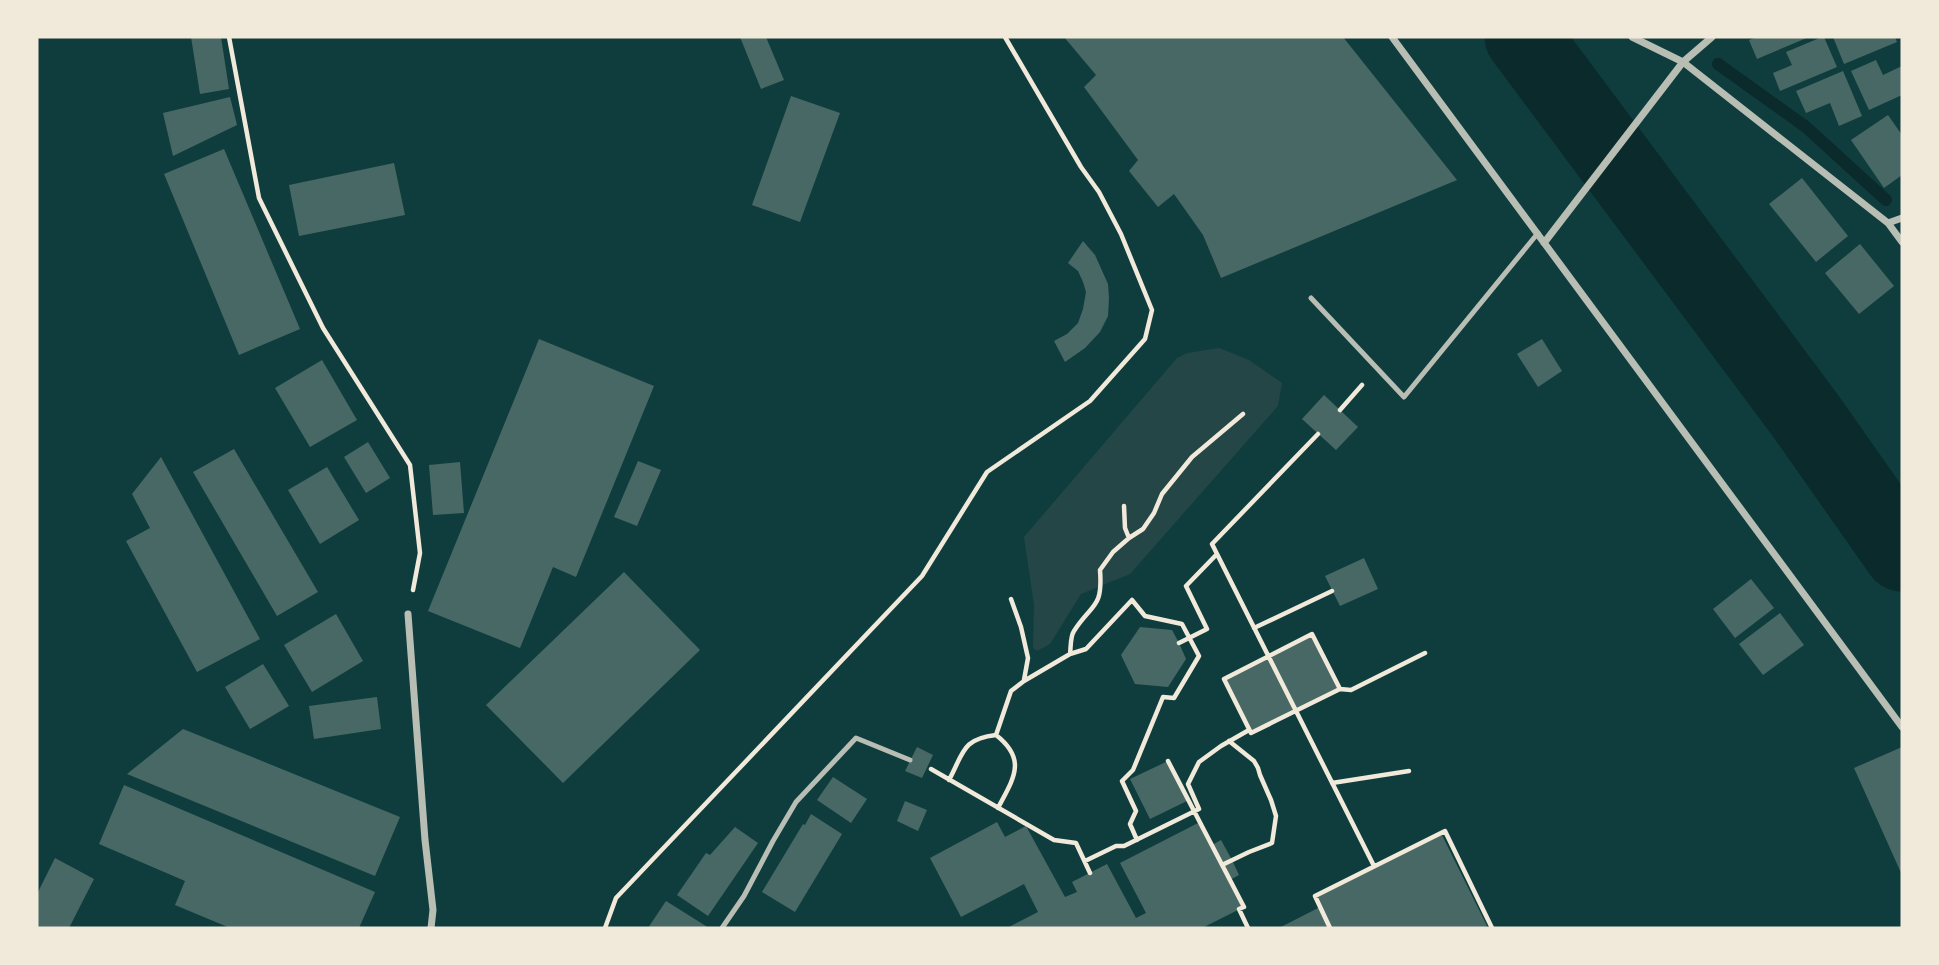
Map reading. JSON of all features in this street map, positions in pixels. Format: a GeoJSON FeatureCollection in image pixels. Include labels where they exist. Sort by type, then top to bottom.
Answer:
{"type":"FeatureCollection","features":[{"type":"Feature","properties":{"kind":"street"},"geometry":{"type":"LineString","coordinates":[[1392,37],[1902,727]]}},
{"type":"Feature","properties":{"kind":"street"},"geometry":{"type":"LineString","coordinates":[[1632,37],[1683,62],[1888,223],[1902,242]]}},
{"type":"Feature","properties":{"kind":"street"},"geometry":{"type":"LineString","coordinates":[[1544,243],[1683,62],[1712,37]]}},
{"type":"Feature","properties":{"kind":"street"},"geometry":{"type":"LineString","coordinates":[[1888,223],[1902,218]]}},
{"type":"Feature","properties":{"kind":"street"},"geometry":{"type":"LineString","coordinates":[[408,614],[425,841],[433,910],[431,928]]}},
{"type":"Feature","properties":{"kind":"lane"},"geometry":{"type":"LineString","coordinates":[[1311,298],[1404,397],[1538,233]]}},
{"type":"Feature","properties":{"kind":"lane"},"geometry":{"type":"LineString","coordinates":[[722,928],[744,896],[796,802],[856,738],[910,760]]}},
{"type":"Feature","properties":{"kind":"path"},"geometry":{"type":"LineString","coordinates":[[229,37],[259,198],[323,328],[410,465],[420,553],[408,614]]}},
{"type":"Feature","properties":{"kind":"path"},"geometry":{"type":"LineString","coordinates":[[605,928],[616,898],[922,576],[987,472],[1090,401],[1144,339],[1152,310],[1121,234],[1099,192],[1080,167],[1005,37]]}},
{"type":"Feature","properties":{"kind":"path"},"geometry":{"type":"LineString","coordinates":[[1070,654],[1072,634],[1094,607],[1101,591],[1100,570],[1113,552],[1143,529],[1162,494],[1192,457],[1243,414]]}},
{"type":"Feature","properties":{"kind":"path"},"geometry":{"type":"LineString","coordinates":[[1318,434],[1212,544],[1374,866]]}},
{"type":"Feature","properties":{"kind":"path"},"geometry":{"type":"LineString","coordinates":[[1124,506],[1125,528],[1129,538]]}},
{"type":"Feature","properties":{"kind":"path"},"geometry":{"type":"LineString","coordinates":[[1179,643],[1207,629],[1186,586],[1217,554]]}},
{"type":"Feature","properties":{"kind":"path"},"geometry":{"type":"LineString","coordinates":[[1254,628],[1332,591]]}},
{"type":"Feature","properties":{"kind":"path"},"geometry":{"type":"LineString","coordinates":[[1011,600],[1028,658],[1024,681]]}},
{"type":"Feature","properties":{"kind":"path"},"geometry":{"type":"LineString","coordinates":[[996,735],[1011,691],[1070,654],[1086,649],[1132,600],[1145,616],[1182,624],[1199,656],[1174,698],[1163,697],[1133,770],[1122,781],[1136,811],[1130,824],[1137,840]]}},
{"type":"Feature","properties":{"kind":"path"},"geometry":{"type":"LineString","coordinates":[[1340,689],[1312,634],[1224,679],[1251,733],[1340,689],[1351,690],[1425,653]]}},
{"type":"Feature","properties":{"kind":"path"},"geometry":{"type":"LineString","coordinates":[[1085,861],[1116,846],[1124,846],[1199,809],[1188,784],[1199,762],[1249,730]]}},
{"type":"Feature","properties":{"kind":"path"},"geometry":{"type":"LineString","coordinates":[[949,780],[968,743],[980,737],[996,735],[1007,743],[1016,763],[1015,776],[998,808]]}},
{"type":"Feature","properties":{"kind":"path"},"geometry":{"type":"LineString","coordinates":[[1222,865],[1272,843],[1276,816],[1254,761],[1229,741]]}},
{"type":"Feature","properties":{"kind":"path"},"geometry":{"type":"LineString","coordinates":[[1168,761],[1244,907],[1239,909],[1248,928]]}},
{"type":"Feature","properties":{"kind":"path"},"geometry":{"type":"LineString","coordinates":[[927,767],[1054,840],[1076,843],[1090,873]]}},
{"type":"Feature","properties":{"kind":"path"},"geometry":{"type":"LineString","coordinates":[[1332,783],[1409,771]]}},
{"type":"Feature","properties":{"kind":"path"},"geometry":{"type":"LineString","coordinates":[[1330,928],[1315,896],[1445,831],[1492,928]]}},
{"type":"Feature","properties":{"kind":"shaded area"},"geometry":{"type":"Polygon","coordinates":[[[1219,348],[1249,360],[1282,383],[1278,406],[1130,574],[1081,594],[1050,644],[1037,651],[1033,648],[1034,605],[1024,537],[1177,358],[1187,353],[1219,348]]]}},
{"type":"Feature","properties":{"kind":"building"},"geometry":{"type":"Polygon","coordinates":[[[191,37],[221,37],[229,89],[200,94],[191,37]]]}},
{"type":"Feature","properties":{"kind":"building"},"geometry":{"type":"Polygon","coordinates":[[[740,37],[766,37],[784,80],[761,89],[740,37]]]}},
{"type":"Feature","properties":{"kind":"building"},"geometry":{"type":"Polygon","coordinates":[[[1064,37],[1343,37],[1457,180],[1221,278],[1203,235],[1174,194],[1158,207],[1129,171],[1138,160],[1084,87],[1096,75],[1064,37]]]}},
{"type":"Feature","properties":{"kind":"building"},"geometry":{"type":"Polygon","coordinates":[[[1757,37],[1809,37],[1757,59],[1749,40],[1757,37]]]}},
{"type":"Feature","properties":{"kind":"building"},"geometry":{"type":"Polygon","coordinates":[[[1822,37],[1837,67],[1780,91],[1773,73],[1792,65],[1786,52],[1822,37]]]}},
{"type":"Feature","properties":{"kind":"building"},"geometry":{"type":"Polygon","coordinates":[[[1833,37],[1895,37],[1897,42],[1844,64],[1833,37]]]}},
{"type":"Feature","properties":{"kind":"building"},"geometry":{"type":"Polygon","coordinates":[[[1876,60],[1883,75],[1902,66],[1902,95],[1869,110],[1851,71],[1876,60]]]}},
{"type":"Feature","properties":{"kind":"building"},"geometry":{"type":"Polygon","coordinates":[[[1843,71],[1862,116],[1839,126],[1830,103],[1806,113],[1796,91],[1843,71]]]}},
{"type":"Feature","properties":{"kind":"building"},"geometry":{"type":"Polygon","coordinates":[[[791,96],[840,113],[800,222],[752,205],[791,96]]]}},
{"type":"Feature","properties":{"kind":"building"},"geometry":{"type":"Polygon","coordinates":[[[230,97],[237,125],[173,156],[163,113],[230,97]]]}},
{"type":"Feature","properties":{"kind":"building"},"geometry":{"type":"Polygon","coordinates":[[[1888,115],[1902,135],[1902,175],[1884,188],[1851,140],[1888,115]]]}},
{"type":"Feature","properties":{"kind":"building"},"geometry":{"type":"Polygon","coordinates":[[[224,149],[300,329],[239,355],[164,174],[224,149]]]}},
{"type":"Feature","properties":{"kind":"building"},"geometry":{"type":"Polygon","coordinates":[[[394,163],[405,215],[299,236],[289,185],[394,163]]]}},
{"type":"Feature","properties":{"kind":"building"},"geometry":{"type":"Polygon","coordinates":[[[1802,178],[1848,236],[1816,262],[1769,204],[1802,178]]]}},
{"type":"Feature","properties":{"kind":"building"},"geometry":{"type":"Polygon","coordinates":[[[1083,241],[1095,255],[1108,284],[1108,316],[1100,332],[1085,348],[1065,362],[1054,341],[1067,334],[1078,323],[1083,309],[1086,292],[1083,282],[1078,271],[1068,263],[1083,241]]]}},
{"type":"Feature","properties":{"kind":"building"},"geometry":{"type":"Polygon","coordinates":[[[1860,244],[1894,286],[1859,314],[1825,273],[1860,244]]]}},
{"type":"Feature","properties":{"kind":"building"},"geometry":{"type":"Polygon","coordinates":[[[539,339],[654,386],[576,577],[553,567],[520,648],[428,611],[539,339]]]}},
{"type":"Feature","properties":{"kind":"building"},"geometry":{"type":"Polygon","coordinates":[[[1542,339],[1562,371],[1538,387],[1517,354],[1542,339]]]}},
{"type":"Feature","properties":{"kind":"building"},"geometry":{"type":"Polygon","coordinates":[[[322,360],[357,420],[310,447],[275,388],[322,360]]]}},
{"type":"Feature","properties":{"kind":"building"},"geometry":{"type":"Polygon","coordinates":[[[1324,395],[1358,427],[1336,450],[1302,419],[1324,395]]]}},
{"type":"Feature","properties":{"kind":"building"},"geometry":{"type":"Polygon","coordinates":[[[368,442],[390,478],[366,493],[344,457],[368,442]]]}},
{"type":"Feature","properties":{"kind":"building"},"geometry":{"type":"Polygon","coordinates":[[[234,449],[318,592],[277,616],[193,472],[234,449]]]}},
{"type":"Feature","properties":{"kind":"building"},"geometry":{"type":"Polygon","coordinates":[[[161,457],[260,639],[197,672],[126,541],[150,528],[132,494],[161,457]]]}},
{"type":"Feature","properties":{"kind":"building"},"geometry":{"type":"Polygon","coordinates":[[[638,461],[661,470],[637,526],[614,517],[638,461]]]}},
{"type":"Feature","properties":{"kind":"building"},"geometry":{"type":"Polygon","coordinates":[[[460,462],[464,513],[433,515],[429,465],[460,462]]]}},
{"type":"Feature","properties":{"kind":"building"},"geometry":{"type":"Polygon","coordinates":[[[327,467],[359,520],[320,544],[288,490],[327,467]]]}},
{"type":"Feature","properties":{"kind":"building"},"geometry":{"type":"Polygon","coordinates":[[[1364,558],[1378,589],[1340,606],[1325,576],[1364,558]]]}},
{"type":"Feature","properties":{"kind":"building"},"geometry":{"type":"Polygon","coordinates":[[[624,572],[700,650],[563,783],[486,705],[624,572]]]}},
{"type":"Feature","properties":{"kind":"building"},"geometry":{"type":"Polygon","coordinates":[[[1751,579],[1774,608],[1735,638],[1713,609],[1751,579]]]}},
{"type":"Feature","properties":{"kind":"building"},"geometry":{"type":"Polygon","coordinates":[[[1780,613],[1804,645],[1763,675],[1739,644],[1780,613]]]}},
{"type":"Feature","properties":{"kind":"building"},"geometry":{"type":"Polygon","coordinates":[[[336,614],[363,661],[312,692],[284,645],[336,614]]]}},
{"type":"Feature","properties":{"kind":"building"},"geometry":{"type":"Polygon","coordinates":[[[1140,627],[1172,630],[1179,643],[1186,659],[1168,687],[1135,684],[1121,655],[1140,627]]]}},
{"type":"Feature","properties":{"kind":"building"},"geometry":{"type":"Polygon","coordinates":[[[1312,634],[1340,689],[1251,733],[1224,679],[1312,634]]]}},
{"type":"Feature","properties":{"kind":"building"},"geometry":{"type":"Polygon","coordinates":[[[263,664],[289,706],[250,729],[225,687],[263,664]]]}},
{"type":"Feature","properties":{"kind":"building"},"geometry":{"type":"Polygon","coordinates":[[[377,697],[381,729],[314,739],[309,706],[377,697]]]}},
{"type":"Feature","properties":{"kind":"building"},"geometry":{"type":"Polygon","coordinates":[[[183,729],[400,817],[375,876],[127,774],[183,729]]]}},
{"type":"Feature","properties":{"kind":"building"},"geometry":{"type":"Polygon","coordinates":[[[917,747],[933,755],[922,778],[905,771],[917,747]]]}},
{"type":"Feature","properties":{"kind":"building"},"geometry":{"type":"Polygon","coordinates":[[[1902,747],[1902,875],[1854,768],[1902,747]]]}},
{"type":"Feature","properties":{"kind":"building"},"geometry":{"type":"Polygon","coordinates":[[[1168,761],[1187,801],[1150,819],[1130,779],[1168,761]]]}},
{"type":"Feature","properties":{"kind":"building"},"geometry":{"type":"Polygon","coordinates":[[[833,777],[867,799],[851,823],[817,800],[833,777]]]}},
{"type":"Feature","properties":{"kind":"building"},"geometry":{"type":"Polygon","coordinates":[[[124,785],[375,892],[359,928],[230,928],[175,905],[185,881],[99,844],[124,785]]]}},
{"type":"Feature","properties":{"kind":"building"},"geometry":{"type":"Polygon","coordinates":[[[905,801],[927,810],[918,831],[897,821],[905,801]]]}},
{"type":"Feature","properties":{"kind":"building"},"geometry":{"type":"Polygon","coordinates":[[[811,814],[842,834],[795,912],[762,892],[811,814]]]}},
{"type":"Feature","properties":{"kind":"building"},"geometry":{"type":"Polygon","coordinates":[[[997,822],[1005,837],[1026,826],[1065,897],[1077,892],[1072,882],[1107,864],[1136,918],[1146,913],[1120,863],[1200,822],[1212,845],[1221,840],[1232,860],[1239,875],[1230,880],[1244,907],[1202,928],[1007,928],[1038,912],[1024,884],[961,917],[930,858],[997,822]]]}},
{"type":"Feature","properties":{"kind":"building"},"geometry":{"type":"Polygon","coordinates":[[[735,827],[758,843],[708,916],[677,895],[706,853],[710,855],[735,827]]]}},
{"type":"Feature","properties":{"kind":"building"},"geometry":{"type":"Polygon","coordinates":[[[1441,833],[1487,926],[1279,928],[1320,907],[1315,896],[1441,833]]]}},
{"type":"Feature","properties":{"kind":"building"},"geometry":{"type":"Polygon","coordinates":[[[55,858],[94,879],[69,928],[37,928],[37,894],[55,858]]]}},
{"type":"Feature","properties":{"kind":"building"},"geometry":{"type":"Polygon","coordinates":[[[666,901],[709,928],[648,928],[666,901]]]}},
{"type":"Feature","properties":{"kind":"waterway"},"geometry":{"type":"LineString","coordinates":[[1523,37],[1805,415],[1902,553]]}},
{"type":"Feature","properties":{"kind":"waterway"},"geometry":{"type":"LineString","coordinates":[[1718,64],[1806,127],[1886,200]]}}]}
